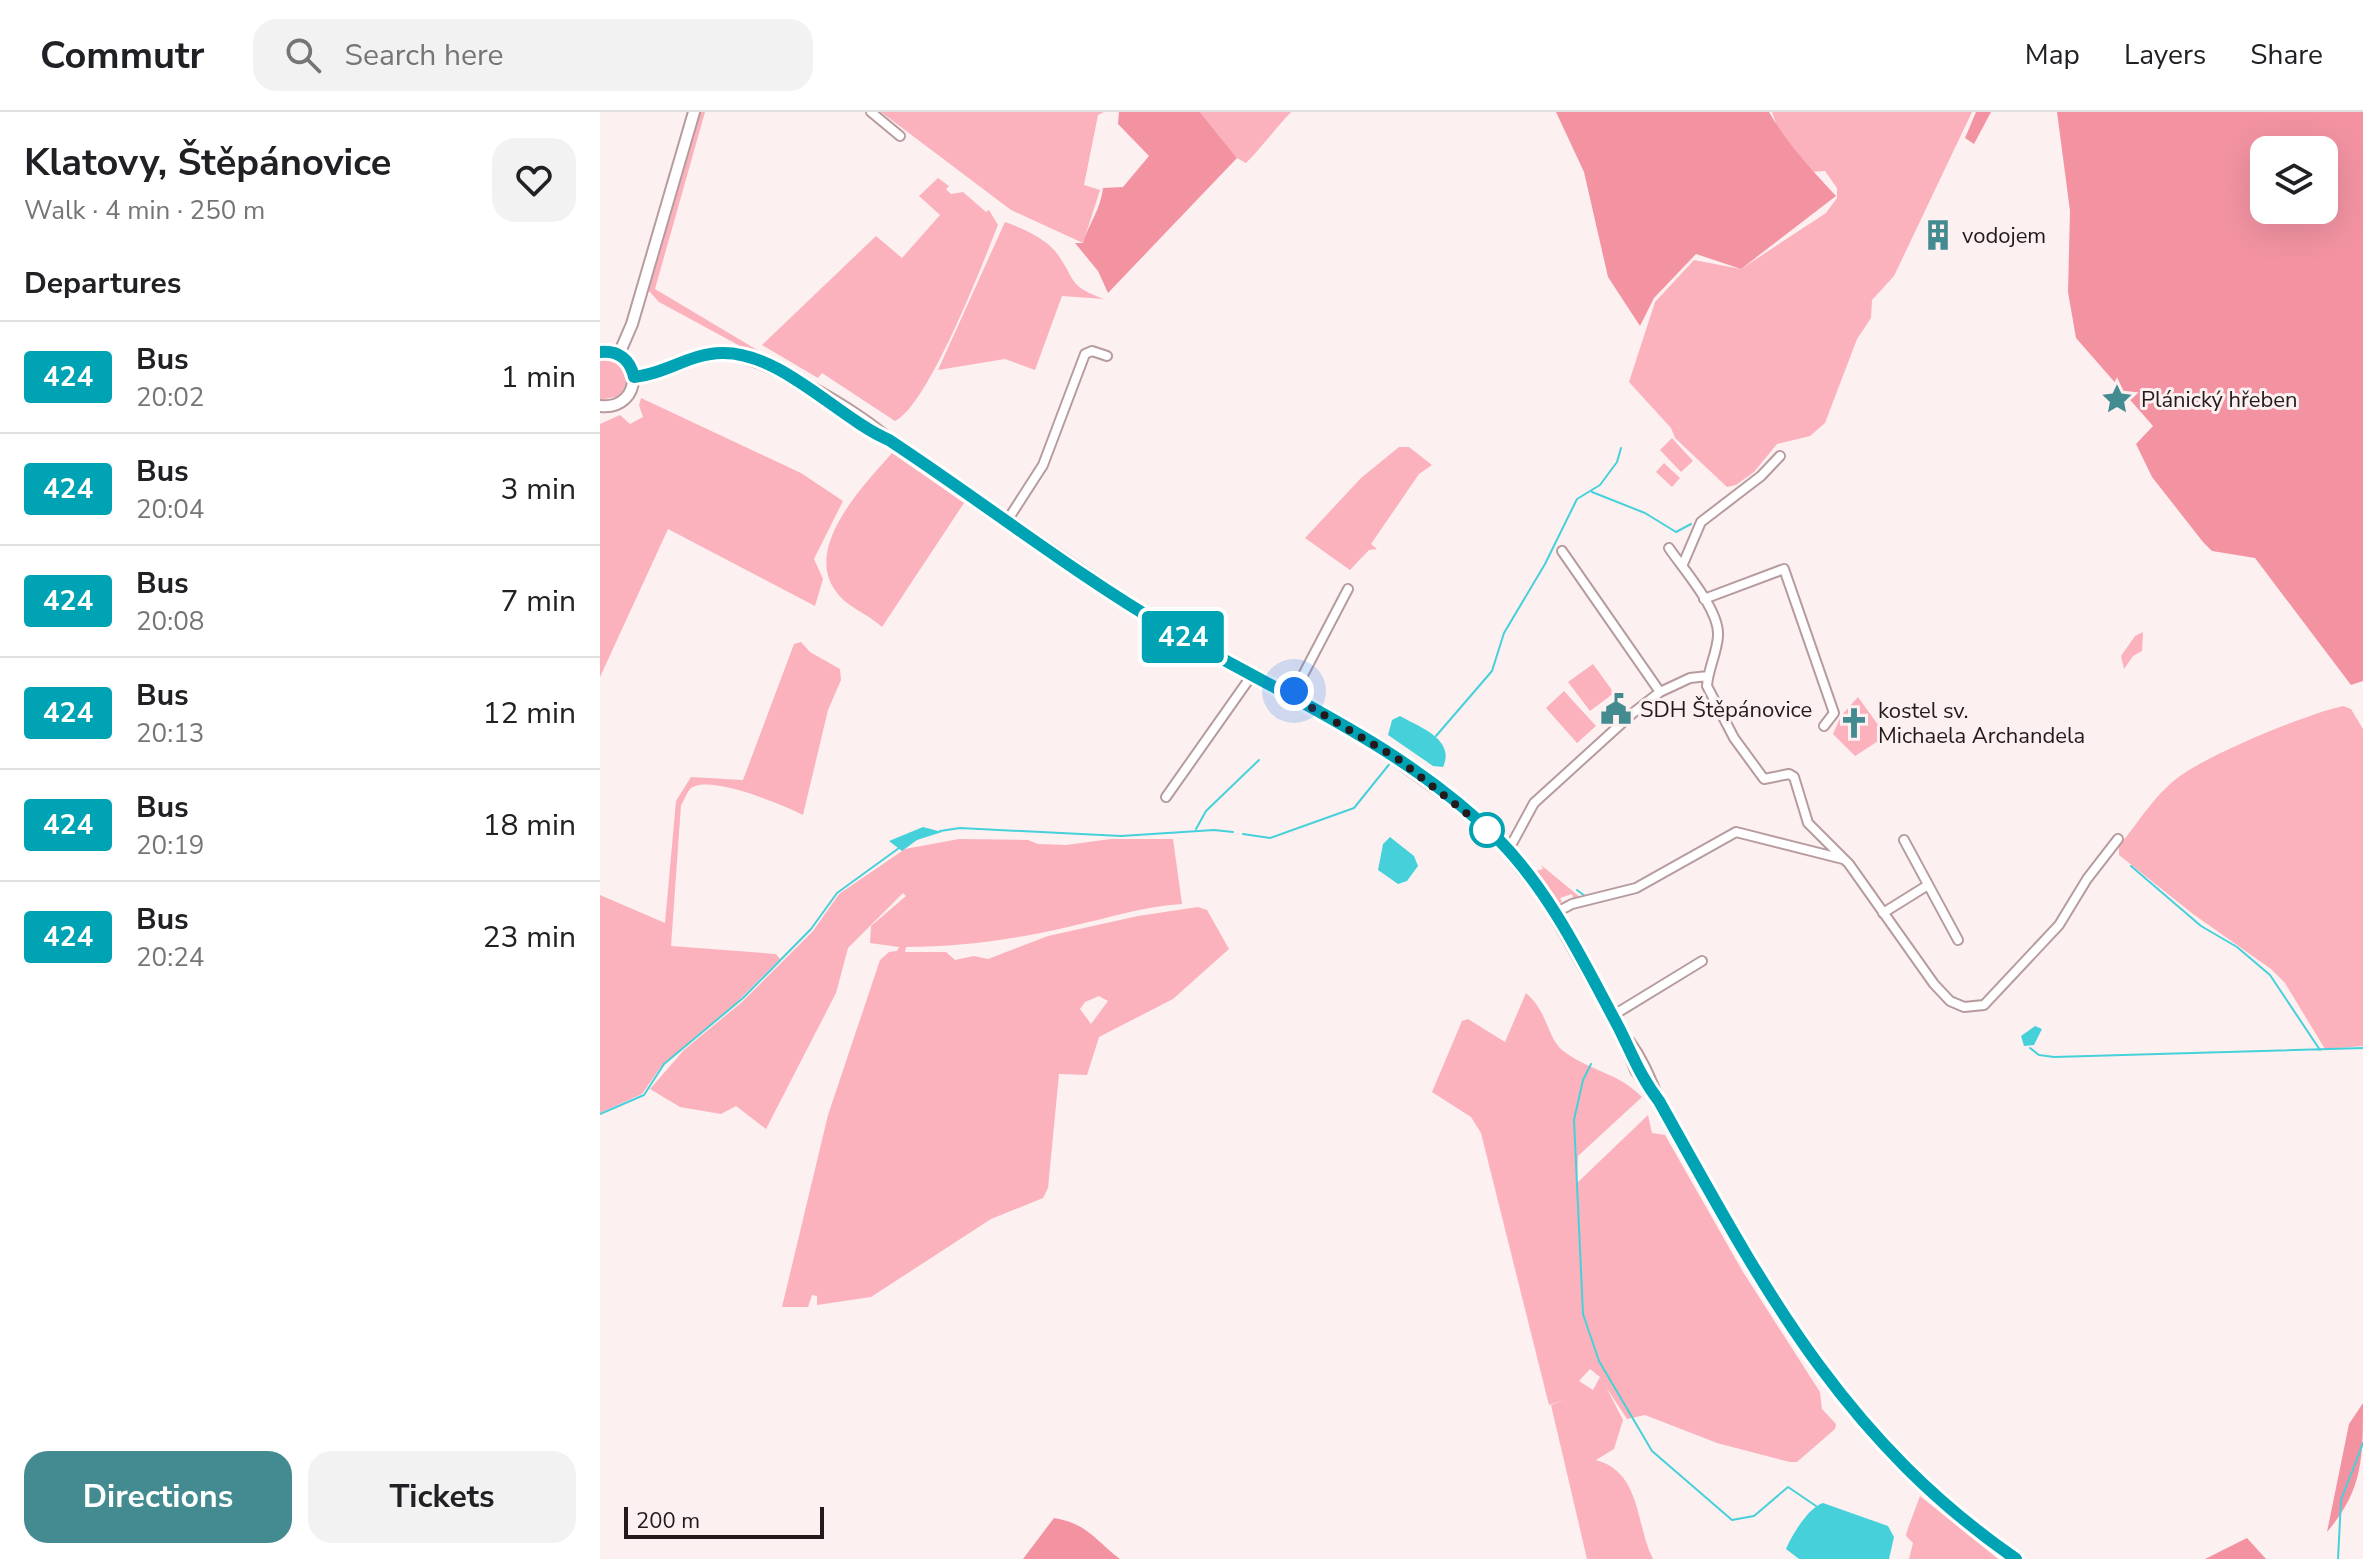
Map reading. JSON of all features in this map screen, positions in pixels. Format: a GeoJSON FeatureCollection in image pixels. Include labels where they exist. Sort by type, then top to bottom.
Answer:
{"type":"FeatureCollection","features":[{"type":"Feature","properties":{"kind":"main road"},"geometry":{"type":"LineString","coordinates":[[619,354],[632,324],[694,112]]}},
{"type":"Feature","properties":{"kind":"main road"},"geometry":{"type":"LineString","coordinates":[[600,352],[619,354],[629,363],[634,377],[633,388],[624,400],[613,406],[600,406]]}},
{"type":"Feature","properties":{"kind":"main road"},"geometry":{"type":"LineString","coordinates":[[634,377],[661,372],[706,355],[732,353],[767,366],[825,398],[860,426],[889,440],[1145,614],[1398,759],[1458,804],[1508,851],[1555,913],[1621,1032],[1639,1074],[1659,1101],[1755,1272],[1819,1370],[1879,1440],[1923,1484],[2016,1559]]}},
{"type":"Feature","properties":{"kind":"street"},"geometry":{"type":"LineString","coordinates":[[871,112],[900,136]]}},
{"type":"Feature","properties":{"kind":"street"},"geometry":{"type":"LineString","coordinates":[[1007,521],[1043,465],[1085,354],[1095,351],[1107,356]]}},
{"type":"Feature","properties":{"kind":"street"},"geometry":{"type":"LineString","coordinates":[[1683,564],[1701,522],[1761,476],[1780,456]]}},
{"type":"Feature","properties":{"kind":"street"},"geometry":{"type":"LineString","coordinates":[[1669,548],[1683,564],[1704,599],[1718,633],[1708,676],[1713,703],[1762,778],[1792,776],[1808,823],[1845,860],[1950,1001],[1964,1007],[1984,1005],[2059,925],[2087,879],[2118,839]]}},
{"type":"Feature","properties":{"kind":"street"},"geometry":{"type":"LineString","coordinates":[[1562,551],[1660,692]]}},
{"type":"Feature","properties":{"kind":"street"},"geometry":{"type":"LineString","coordinates":[[1704,599],[1784,569],[1834,712],[1824,726]]}},
{"type":"Feature","properties":{"kind":"street"},"geometry":{"type":"LineString","coordinates":[[1292,696],[1348,589]]}},
{"type":"Feature","properties":{"kind":"street"},"geometry":{"type":"LineString","coordinates":[[1166,797],[1252,675]]}},
{"type":"Feature","properties":{"kind":"street"},"geometry":{"type":"LineString","coordinates":[[1508,851],[1534,803],[1660,692],[1690,678],[1708,676]]}},
{"type":"Feature","properties":{"kind":"street"},"geometry":{"type":"LineString","coordinates":[[1555,913],[1572,904],[1636,888],[1736,832],[1845,860]]}},
{"type":"Feature","properties":{"kind":"street"},"geometry":{"type":"LineString","coordinates":[[1904,840],[1958,940]]}},
{"type":"Feature","properties":{"kind":"street"},"geometry":{"type":"LineString","coordinates":[[1883,913],[1928,885]]}},
{"type":"Feature","properties":{"kind":"street"},"geometry":{"type":"LineString","coordinates":[[1612,1016],[1702,961]]}},
{"type":"Feature","properties":{"kind":"shaded area"},"geometry":{"type":"Polygon","coordinates":[[[699,112],[705,112],[655,289],[851,406],[659,302],[649,291],[649,281],[699,112]]]}},
{"type":"Feature","properties":{"kind":"shaded area"},"geometry":{"type":"Polygon","coordinates":[[[881,112],[1104,112],[1098,115],[1084,185],[1100,190],[1083,243],[1011,210],[881,112]]]}},
{"type":"Feature","properties":{"kind":"shaded area"},"geometry":{"type":"Polygon","coordinates":[[[1119,112],[1200,112],[1237,158],[1108,293],[1098,271],[1075,243],[1083,243],[1103,188],[1123,187],[1149,156],[1118,124],[1119,112]]]}},
{"type":"Feature","properties":{"kind":"shaded area"},"geometry":{"type":"Polygon","coordinates":[[[1200,112],[1291,112],[1246,163],[1237,158],[1200,112]]]}},
{"type":"Feature","properties":{"kind":"shaded area"},"geometry":{"type":"Polygon","coordinates":[[[1556,112],[1769,112],[1792,146],[1836,196],[1741,269],[1696,254],[1654,298],[1640,326],[1608,277],[1584,172],[1556,112]]]}},
{"type":"Feature","properties":{"kind":"shaded area"},"geometry":{"type":"Polygon","coordinates":[[[1772,112],[1972,112],[1894,276],[1872,300],[1871,318],[1857,339],[1825,423],[1810,436],[1777,444],[1754,472],[1736,485],[1727,487],[1675,438],[1671,428],[1629,382],[1655,302],[1694,260],[1741,269],[1826,213],[1837,198],[1837,188],[1825,171],[1810,172],[1780,135],[1772,112]]]}},
{"type":"Feature","properties":{"kind":"shaded area"},"geometry":{"type":"Polygon","coordinates":[[[1976,112],[1991,112],[1974,144],[1965,138],[1976,112]]]}},
{"type":"Feature","properties":{"kind":"shaded area"},"geometry":{"type":"Polygon","coordinates":[[[2057,112],[2363,112],[2363,681],[2351,685],[2255,558],[2212,551],[2152,477],[2136,444],[2153,426],[2076,338],[2068,292],[2070,211],[2057,112]]]}},
{"type":"Feature","properties":{"kind":"shaded area"},"geometry":{"type":"Polygon","coordinates":[[[938,178],[949,186],[946,189],[951,194],[963,192],[986,212],[989,210],[998,225],[968,300],[938,362],[908,410],[895,421],[822,373],[818,378],[762,345],[876,236],[902,258],[940,215],[919,196],[938,178]]]}},
{"type":"Feature","properties":{"kind":"shaded area"},"geometry":{"type":"Polygon","coordinates":[[[1005,222],[1045,241],[1077,285],[1104,299],[1062,296],[1035,370],[1005,359],[938,370],[1005,222]]]}},
{"type":"Feature","properties":{"kind":"shaded area"},"geometry":{"type":"Polygon","coordinates":[[[607,357],[622,363],[628,380],[620,396],[600,400],[600,358],[607,357]]]}},
{"type":"Feature","properties":{"kind":"shaded area"},"geometry":{"type":"Polygon","coordinates":[[[641,398],[801,473],[843,501],[814,559],[823,579],[815,606],[668,529],[600,677],[600,424],[620,415],[630,424],[643,417],[639,405],[641,398]]]}},
{"type":"Feature","properties":{"kind":"shaded area"},"geometry":{"type":"Polygon","coordinates":[[[1672,438],[1693,461],[1681,472],[1660,450],[1672,438]]]}},
{"type":"Feature","properties":{"kind":"shaded area"},"geometry":{"type":"Polygon","coordinates":[[[1399,447],[1409,447],[1432,465],[1419,474],[1371,544],[1377,549],[1369,550],[1350,570],[1305,538],[1361,478],[1399,447]]]}},
{"type":"Feature","properties":{"kind":"shaded area"},"geometry":{"type":"Polygon","coordinates":[[[892,453],[964,503],[882,627],[846,602],[835,590],[827,573],[827,555],[841,517],[892,453]]]}},
{"type":"Feature","properties":{"kind":"shaded area"},"geometry":{"type":"Polygon","coordinates":[[[1664,463],[1680,478],[1672,487],[1656,472],[1664,463]]]}},
{"type":"Feature","properties":{"kind":"shaded area"},"geometry":{"type":"Polygon","coordinates":[[[2143,632],[2142,651],[2133,656],[2124,669],[2121,656],[2135,636],[2143,632]]]}},
{"type":"Feature","properties":{"kind":"shaded area"},"geometry":{"type":"Polygon","coordinates":[[[801,642],[810,652],[840,669],[841,680],[828,710],[803,815],[763,798],[728,788],[699,785],[690,789],[681,805],[671,946],[776,954],[780,959],[732,1007],[660,1068],[642,1094],[600,1113],[600,895],[665,923],[676,801],[691,777],[743,780],[794,644],[801,642]]]}},
{"type":"Feature","properties":{"kind":"shaded area"},"geometry":{"type":"Polygon","coordinates":[[[1593,664],[1614,693],[1590,711],[1568,682],[1593,664]]]}},
{"type":"Feature","properties":{"kind":"shaded area"},"geometry":{"type":"Polygon","coordinates":[[[1564,691],[1596,726],[1577,743],[1546,708],[1564,691]]]}},
{"type":"Feature","properties":{"kind":"shaded area"},"geometry":{"type":"Polygon","coordinates":[[[1858,697],[1886,736],[1855,756],[1833,734],[1841,716],[1858,697]]]}},
{"type":"Feature","properties":{"kind":"shaded area"},"geometry":{"type":"Polygon","coordinates":[[[2343,706],[2351,709],[2363,729],[2363,1046],[2325,1049],[2285,983],[2271,969],[2193,914],[2119,855],[2119,846],[2147,809],[2180,776],[2259,736],[2343,706]]]}},
{"type":"Feature","properties":{"kind":"shaded area"},"geometry":{"type":"Polygon","coordinates":[[[959,839],[1028,840],[1038,844],[1066,845],[1111,839],[1173,839],[1182,904],[1010,938],[948,946],[906,947],[905,952],[946,952],[955,960],[974,956],[988,959],[1048,936],[1138,916],[1198,907],[1207,910],[1229,949],[1173,999],[1099,1037],[1087,1075],[1059,1074],[1048,1188],[1043,1198],[991,1219],[871,1297],[817,1305],[817,1296],[812,1295],[808,1307],[782,1307],[828,1115],[880,960],[899,947],[870,943],[871,926],[906,896],[903,893],[848,948],[836,993],[766,1129],[736,1106],[721,1114],[680,1107],[650,1089],[684,1050],[742,1002],[813,931],[839,894],[905,849],[959,839]],[[1099,996],[1085,1002],[1080,1009],[1091,1024],[1108,1001],[1099,996]]]}},
{"type":"Feature","properties":{"kind":"shaded area"},"geometry":{"type":"Polygon","coordinates":[[[1541,865],[1580,897],[1573,899],[1572,894],[1560,898],[1562,902],[1558,904],[1536,871],[1543,869],[1541,865]]]}},
{"type":"Feature","properties":{"kind":"shaded area"},"geometry":{"type":"Polygon","coordinates":[[[1526,993],[1539,1008],[1562,1050],[1623,1082],[1642,1097],[1578,1156],[1577,1183],[1648,1115],[1652,1133],[1665,1135],[1743,1272],[1820,1392],[1822,1409],[1836,1424],[1835,1429],[1797,1462],[1790,1462],[1717,1443],[1645,1415],[1627,1419],[1606,1387],[1623,1420],[1614,1449],[1596,1460],[1622,1476],[1630,1488],[1653,1559],[1587,1559],[1551,1405],[1565,1400],[1549,1405],[1481,1133],[1471,1117],[1432,1092],[1462,1021],[1468,1019],[1505,1042],[1526,993]],[[1590,1369],[1579,1381],[1593,1390],[1600,1377],[1590,1369]]]}},
{"type":"Feature","properties":{"kind":"shaded area"},"geometry":{"type":"Polygon","coordinates":[[[2363,1403],[2361,1457],[2354,1487],[2339,1517],[2327,1532],[2349,1424],[2363,1403]]]}},
{"type":"Feature","properties":{"kind":"shaded area"},"geometry":{"type":"Polygon","coordinates":[[[1920,1496],[1998,1559],[1909,1559],[1913,1543],[1906,1536],[1920,1496]]]}},
{"type":"Feature","properties":{"kind":"shaded area"},"geometry":{"type":"Polygon","coordinates":[[[1054,1518],[1083,1528],[1120,1559],[1023,1559],[1054,1518]]]}},
{"type":"Feature","properties":{"kind":"shaded area"},"geometry":{"type":"Polygon","coordinates":[[[2247,1538],[2266,1559],[2205,1559],[2247,1538]]]}},
{"type":"Feature","properties":{"kind":"water"},"geometry":{"type":"Polygon","coordinates":[[[1400,716],[1440,741],[1446,757],[1443,767],[1433,766],[1388,735],[1392,720],[1400,716]]]}},
{"type":"Feature","properties":{"kind":"water"},"geometry":{"type":"Polygon","coordinates":[[[923,827],[942,832],[917,840],[902,851],[889,841],[923,827]]]}},
{"type":"Feature","properties":{"kind":"water"},"geometry":{"type":"Polygon","coordinates":[[[1390,837],[1414,856],[1418,866],[1407,881],[1398,884],[1378,870],[1383,844],[1390,837]]]}},
{"type":"Feature","properties":{"kind":"water"},"geometry":{"type":"Polygon","coordinates":[[[2035,1026],[2042,1029],[2034,1045],[2024,1046],[2021,1036],[2035,1026]]]}},
{"type":"Feature","properties":{"kind":"water"},"geometry":{"type":"Polygon","coordinates":[[[1823,1503],[1888,1526],[1894,1537],[1889,1559],[1799,1559],[1786,1549],[1806,1516],[1823,1503]]]}},
{"type":"Feature","properties":{"kind":"waterway"},"geometry":{"type":"LineString","coordinates":[[1436,736],[1492,671],[1504,633],[1545,564],[1577,499],[1600,485],[1617,462],[1621,448]]}},
{"type":"Feature","properties":{"kind":"waterway"},"geometry":{"type":"LineString","coordinates":[[1592,492],[1645,513],[1676,532],[1691,524]]}},
{"type":"Feature","properties":{"kind":"waterway"},"geometry":{"type":"LineString","coordinates":[[1196,829],[1206,811],[1259,760]]}},
{"type":"Feature","properties":{"kind":"waterway"},"geometry":{"type":"LineString","coordinates":[[1243,834],[1270,838],[1354,808],[1391,762]]}},
{"type":"Feature","properties":{"kind":"waterway"},"geometry":{"type":"LineString","coordinates":[[940,831],[960,828],[1121,836],[1214,830],[1233,832]]}},
{"type":"Feature","properties":{"kind":"waterway"},"geometry":{"type":"LineString","coordinates":[[600,1114],[644,1095],[664,1064],[743,998],[811,929],[837,893],[899,848]]}},
{"type":"Feature","properties":{"kind":"waterway"},"geometry":{"type":"LineString","coordinates":[[2131,866],[2201,926],[2237,947],[2270,975],[2320,1050]]}},
{"type":"Feature","properties":{"kind":"waterway"},"geometry":{"type":"LineString","coordinates":[[1577,890],[1585,896]]}},
{"type":"Feature","properties":{"kind":"waterway"},"geometry":{"type":"LineString","coordinates":[[2030,1048],[2039,1055],[2054,1057],[2363,1048]]}},
{"type":"Feature","properties":{"kind":"waterway"},"geometry":{"type":"LineString","coordinates":[[1591,1064],[1583,1080],[1574,1120],[1583,1314],[1599,1361],[1652,1451],[1732,1520],[1754,1516],[1788,1487],[1816,1506]]}},
{"type":"Feature","properties":{"kind":"waterway"},"geometry":{"type":"LineString","coordinates":[[2338,1559],[2341,1500],[2363,1443]]}},
{"type":"Feature","properties":{"kind":"bus line","name":"424"},"geometry":{"type":"LineString","coordinates":[[600,352],[621,355],[631,366],[634,377],[661,372],[699,357],[719,353],[739,354],[767,366],[825,398],[860,426],[889,440],[1145,614],[1361,735],[1458,804],[1498,840],[1545,898],[1621,1032],[1639,1074],[1659,1101],[1772,1302],[1819,1370],[1879,1440],[1923,1484],[2016,1559]]}},
{"type":"Feature","properties":{"kind":"place","name":"vodojem"},"geometry":{"type":"Point","coordinates":[1938,235]}},
{"type":"Feature","properties":{"kind":"place","name":"Plánický hřeben"},"geometry":{"type":"Point","coordinates":[2117,399]}},
{"type":"Feature","properties":{"kind":"place","name":"SDH Štěpánovice"},"geometry":{"type":"Point","coordinates":[1616,709]}},
{"type":"Feature","properties":{"kind":"place","name":"kostel sv. Michaela Archandela"},"geometry":{"type":"Point","coordinates":[1854,723]}},
{"type":"Feature","properties":{"kind":"route"},"geometry":{"type":"LineString","coordinates":[[1294,691],[1292,696],[1361,735],[1425,778],[1490,832],[1487,830]]}}]}
